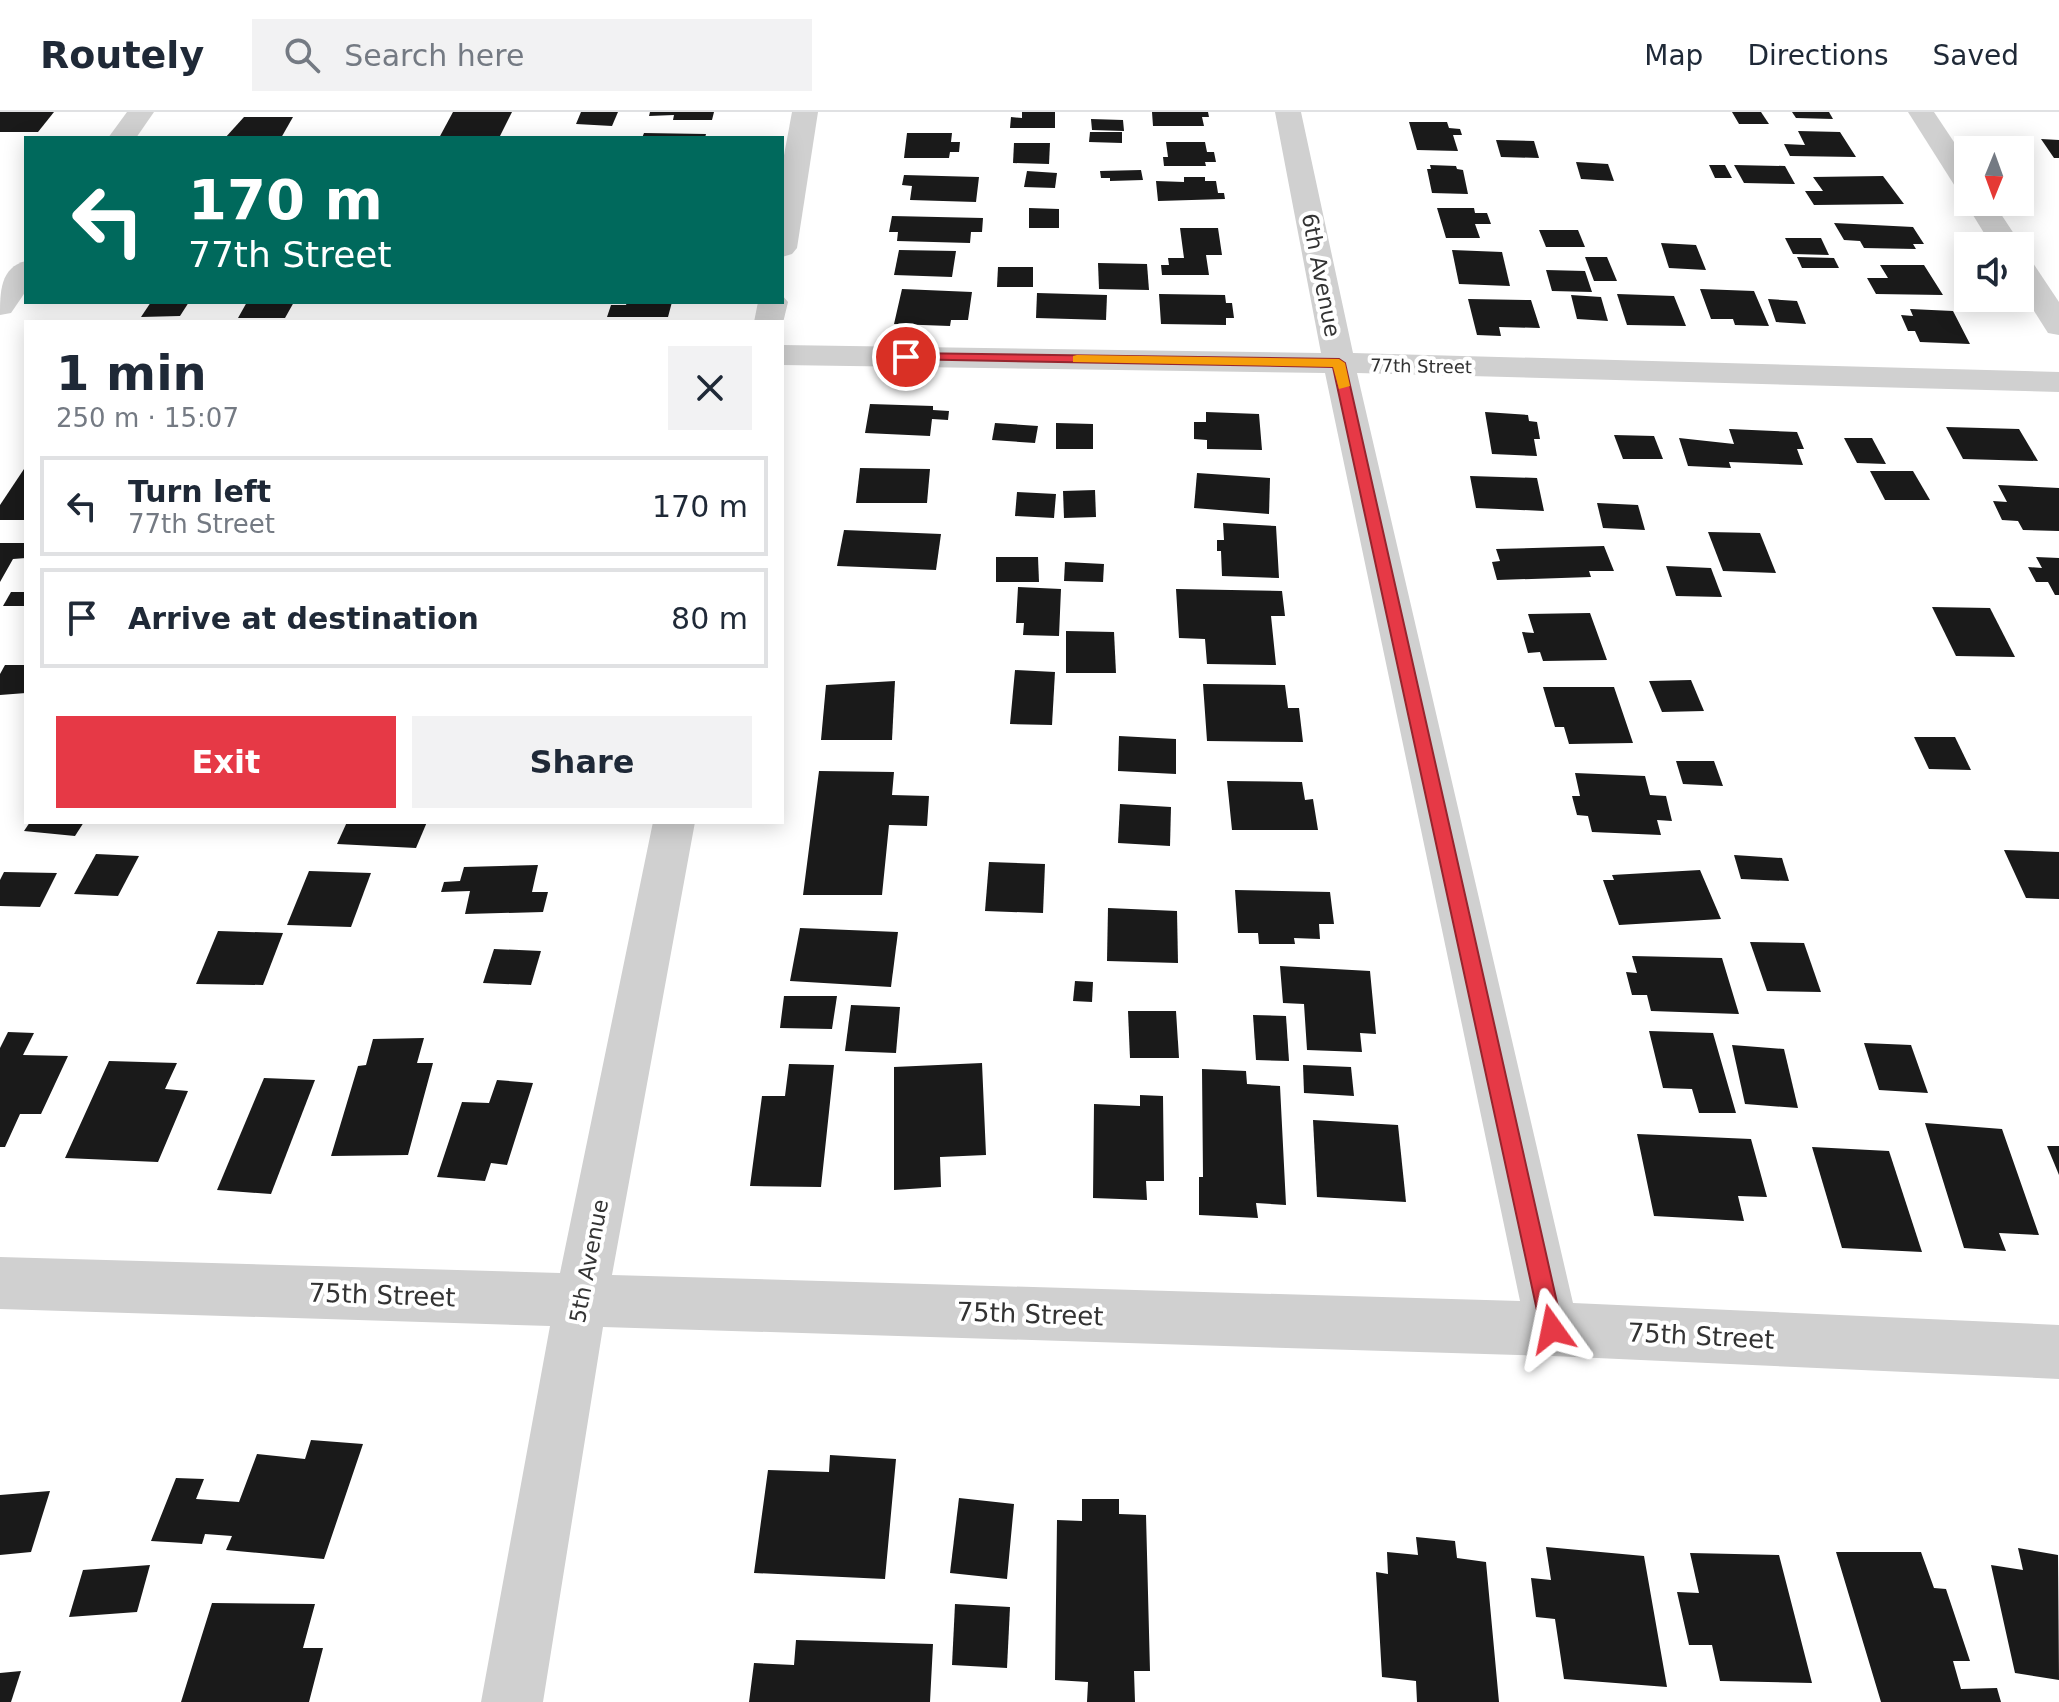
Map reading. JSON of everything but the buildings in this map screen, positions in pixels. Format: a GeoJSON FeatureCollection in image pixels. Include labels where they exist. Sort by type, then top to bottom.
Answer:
{"type":"FeatureCollection","features":[{"type":"Feature","properties":{"kind":"street"},"geometry":{"type":"LineString","coordinates":[[123,136],[141,112]]}},
{"type":"Feature","properties":{"kind":"street"},"geometry":{"type":"LineString","coordinates":[[784,236],[805,112]]}},
{"type":"Feature","properties":{"kind":"street","name":"6th Avenue"},"geometry":{"type":"LineString","coordinates":[[1288,112],[1339,363],[1552,1329]]}},
{"type":"Feature","properties":{"kind":"street"},"geometry":{"type":"LineString","coordinates":[[1921,112],[1954,163]]}},
{"type":"Feature","properties":{"kind":"street"},"geometry":{"type":"LineString","coordinates":[[0,306],[24,273]]}},
{"type":"Feature","properties":{"kind":"street"},"geometry":{"type":"LineString","coordinates":[[2034,288],[2059,326]]}},
{"type":"Feature","properties":{"kind":"street","name":"77th Street"},"geometry":{"type":"LineString","coordinates":[[784,355],[1339,363],[2059,382]]}},
{"type":"Feature","properties":{"kind":"street","name":"5th Avenue"},"geometry":{"type":"LineString","coordinates":[[512,1702],[581,1301],[674,824]]}},
{"type":"Feature","properties":{"kind":"street","name":"75th Street"},"geometry":{"type":"LineString","coordinates":[[0,1283],[1552,1329],[2059,1352]]}},
{"type":"Feature","properties":{"kind":"slow traffic"},"geometry":{"type":"LineString","coordinates":[[1077,359],[1339,363],[1344,386]]}},
{"type":"Feature","properties":{"kind":"route"},"geometry":{"type":"LineString","coordinates":[[906,357],[1339,363],[1552,1329]]}}]}
